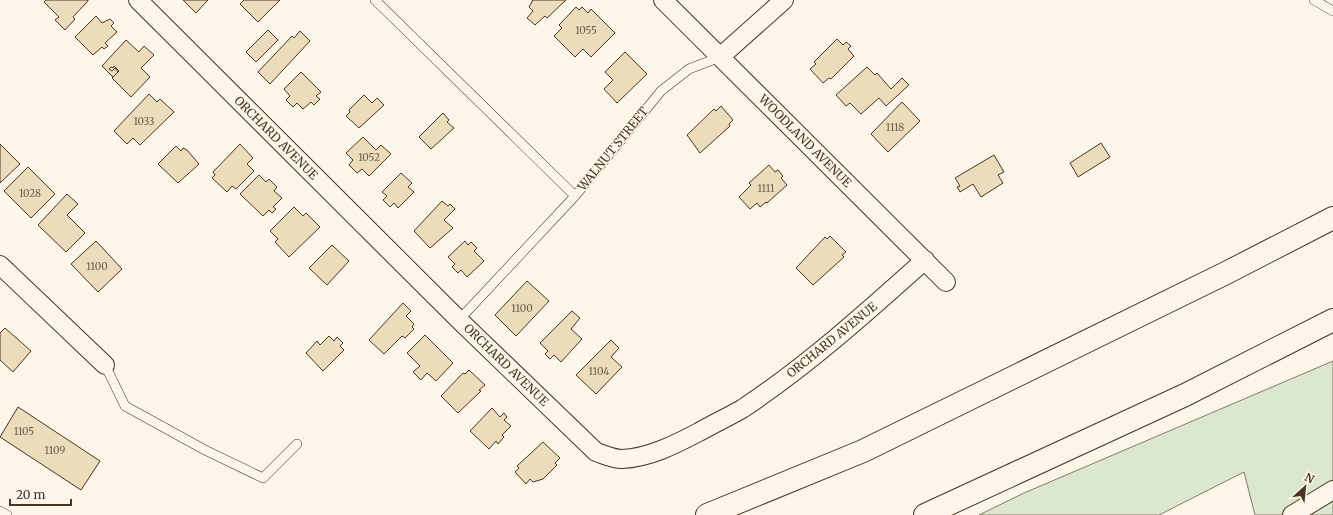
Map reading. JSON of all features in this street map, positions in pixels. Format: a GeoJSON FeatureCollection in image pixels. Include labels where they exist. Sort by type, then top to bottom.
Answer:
{"type":"FeatureCollection","features":[{"type":"Feature","properties":{"kind":"highway"},"geometry":{"type":"LineString","coordinates":[[707,515],[863,451],[1137,317],[1333,218]]}},
{"type":"Feature","properties":{"kind":"highway"},"geometry":{"type":"LineString","coordinates":[[925,515],[1178,398],[1333,320]]}},
{"type":"Feature","properties":{"kind":"street","name":"ORCHARD AVENUE"},"geometry":{"type":"LineString","coordinates":[[138,0],[459,320],[596,452],[609,457],[623,459],[655,452],[682,441],[741,409],[798,368],[881,300],[925,260]]}},
{"type":"Feature","properties":{"kind":"street","name":"WOODLAND AVENUE"},"geometry":{"type":"LineString","coordinates":[[663,0],[946,282]]}},
{"type":"Feature","properties":{"kind":"street","name":"WALNUT STREET"},"geometry":{"type":"LineString","coordinates":[[720,57],[784,0]]}},
{"type":"Feature","properties":{"kind":"street"},"geometry":{"type":"LineString","coordinates":[[2,271],[105,365]]}},
{"type":"Feature","properties":{"kind":"street"},"geometry":{"type":"LineString","coordinates":[[1292,515],[1333,490]]}},
{"type":"Feature","properties":{"kind":"lane"},"geometry":{"type":"LineString","coordinates":[[375,0],[575,196]]}},
{"type":"Feature","properties":{"kind":"lane"},"geometry":{"type":"LineString","coordinates":[[1314,0],[1333,12]]}},
{"type":"Feature","properties":{"kind":"lane","name":"WALNUT STREET"},"geometry":{"type":"LineString","coordinates":[[459,320],[575,196],[661,91],[689,69],[720,57]]}},
{"type":"Feature","properties":{"kind":"lane"},"geometry":{"type":"LineString","coordinates":[[105,365],[125,406],[205,450],[263,478],[297,444]]}},
{"type":"Feature","properties":{"kind":"lane"},"geometry":{"type":"LineString","coordinates":[[0,511],[7,515]]}},
{"type":"Feature","properties":{"kind":"green space"},"geometry":{"type":"Polygon","coordinates":[[[1333,361],[1333,515],[1255,515],[1244,472],[1159,515],[979,515],[1024,493],[1333,361]]]}},
{"type":"Feature","properties":{"kind":"building"},"geometry":{"type":"Polygon","coordinates":[[[46,0],[88,1],[73,17],[75,19],[65,30],[55,20],[59,17],[44,2],[46,0]]]}},
{"type":"Feature","properties":{"kind":"building"},"geometry":{"type":"Polygon","coordinates":[[[183,0],[208,0],[196,13],[183,0]]]}},
{"type":"Feature","properties":{"kind":"building"},"geometry":{"type":"Polygon","coordinates":[[[244,0],[280,0],[258,22],[240,4],[244,0]]]}},
{"type":"Feature","properties":{"kind":"building"},"geometry":{"type":"Polygon","coordinates":[[[533,0],[566,0],[547,18],[545,16],[535,25],[527,18],[533,11],[529,7],[533,0]]]}},
{"type":"Feature","properties":{"kind":"building"},"geometry":{"type":"Polygon","coordinates":[[[576,7],[579,10],[582,7],[588,13],[591,9],[615,33],[591,57],[583,49],[575,57],[554,36],[562,28],[559,25],[576,7]]]}},
{"type":"Feature","properties":{"kind":"building"},"geometry":{"type":"Polygon","coordinates":[[[96,16],[102,23],[110,19],[114,23],[111,26],[117,32],[105,43],[108,46],[104,49],[102,47],[93,55],[75,37],[96,16]]]}},
{"type":"Feature","properties":{"kind":"building"},"geometry":{"type":"Polygon","coordinates":[[[268,30],[278,40],[256,62],[246,52],[268,30]]]}},
{"type":"Feature","properties":{"kind":"building"},"geometry":{"type":"Polygon","coordinates":[[[300,31],[310,41],[270,84],[258,72],[292,36],[294,38],[300,31]]]}},
{"type":"Feature","properties":{"kind":"building"},"geometry":{"type":"Polygon","coordinates":[[[837,39],[843,45],[846,42],[851,46],[848,49],[854,56],[831,79],[829,78],[823,83],[810,69],[816,64],[814,62],[837,39]]]}},
{"type":"Feature","properties":{"kind":"building"},"geometry":{"type":"Polygon","coordinates":[[[126,40],[139,52],[144,46],[154,55],[141,68],[150,77],[131,97],[112,78],[113,77],[102,66],[126,40]],[[114,66],[113,68],[111,67],[109,69],[112,71],[115,68],[118,72],[119,71],[114,66]]]}},
{"type":"Feature","properties":{"kind":"building"},"geometry":{"type":"Polygon","coordinates":[[[625,52],[647,74],[617,103],[604,89],[613,80],[605,72],[625,52]]]}},
{"type":"Feature","properties":{"kind":"building"},"geometry":{"type":"Polygon","coordinates":[[[867,67],[875,75],[877,73],[891,89],[902,78],[909,85],[886,106],[879,98],[861,114],[850,103],[846,106],[836,95],[867,67]]]}},
{"type":"Feature","properties":{"kind":"building"},"geometry":{"type":"Polygon","coordinates":[[[301,72],[321,92],[316,96],[320,99],[314,105],[311,102],[303,109],[297,103],[293,107],[286,100],[290,96],[284,89],[301,72]]]}},
{"type":"Feature","properties":{"kind":"building"},"geometry":{"type":"Polygon","coordinates":[[[149,94],[157,102],[160,99],[174,112],[140,145],[133,138],[127,144],[114,131],[149,94]]]}},
{"type":"Feature","properties":{"kind":"building"},"geometry":{"type":"Polygon","coordinates":[[[364,95],[372,103],[377,98],[384,105],[359,128],[346,116],[350,112],[349,110],[364,95]]]}},
{"type":"Feature","properties":{"kind":"building"},"geometry":{"type":"Polygon","coordinates":[[[902,102],[920,121],[888,152],[871,134],[902,102]]]}},
{"type":"Feature","properties":{"kind":"building"},"geometry":{"type":"Polygon","coordinates":[[[721,106],[733,120],[729,124],[730,126],[700,153],[687,135],[714,109],[716,111],[721,106]]]}},
{"type":"Feature","properties":{"kind":"building"},"geometry":{"type":"Polygon","coordinates":[[[443,113],[449,120],[447,122],[454,128],[431,149],[419,137],[443,113]]]}},
{"type":"Feature","properties":{"kind":"building"},"geometry":{"type":"Polygon","coordinates":[[[363,137],[376,150],[381,145],[391,154],[369,176],[362,169],[357,173],[349,165],[353,160],[346,153],[363,137]]]}},
{"type":"Feature","properties":{"kind":"building"},"geometry":{"type":"Polygon","coordinates":[[[1101,143],[1110,157],[1078,177],[1070,163],[1101,143]]]}},
{"type":"Feature","properties":{"kind":"building"},"geometry":{"type":"Polygon","coordinates":[[[0,144],[20,164],[0,183],[0,144]]]}},
{"type":"Feature","properties":{"kind":"building"},"geometry":{"type":"Polygon","coordinates":[[[240,144],[253,158],[247,164],[254,171],[236,189],[232,186],[227,192],[212,178],[215,175],[213,172],[240,144]]]}},
{"type":"Feature","properties":{"kind":"building"},"geometry":{"type":"Polygon","coordinates":[[[176,146],[181,151],[183,148],[187,150],[199,164],[178,183],[158,164],[176,146]]]}},
{"type":"Feature","properties":{"kind":"building"},"geometry":{"type":"Polygon","coordinates":[[[994,155],[1004,172],[998,175],[1003,183],[981,197],[973,184],[960,192],[957,187],[960,186],[955,178],[994,155]]]}},
{"type":"Feature","properties":{"kind":"building"},"geometry":{"type":"Polygon","coordinates":[[[769,165],[775,172],[778,170],[783,176],[781,178],[787,185],[767,203],[766,202],[760,207],[757,203],[750,209],[739,197],[751,185],[749,183],[769,165]]]}},
{"type":"Feature","properties":{"kind":"building"},"geometry":{"type":"Polygon","coordinates":[[[28,167],[55,194],[31,218],[4,191],[28,167]]]}},
{"type":"Feature","properties":{"kind":"building"},"geometry":{"type":"Polygon","coordinates":[[[401,173],[412,183],[408,187],[414,192],[398,208],[394,203],[390,207],[383,200],[387,196],[382,192],[401,173]]]}},
{"type":"Feature","properties":{"kind":"building"},"geometry":{"type":"Polygon","coordinates":[[[259,175],[266,182],[269,179],[277,187],[274,191],[282,198],[273,207],[276,209],[272,213],[269,210],[263,216],[240,194],[259,175]]]}},
{"type":"Feature","properties":{"kind":"building"},"geometry":{"type":"Polygon","coordinates":[[[67,194],[78,204],[67,215],[85,233],[66,252],[38,225],[67,194]]]}},
{"type":"Feature","properties":{"kind":"building"},"geometry":{"type":"Polygon","coordinates":[[[442,201],[448,206],[450,204],[455,209],[444,220],[453,228],[430,248],[414,231],[442,201]]]}},
{"type":"Feature","properties":{"kind":"building"},"geometry":{"type":"Polygon","coordinates":[[[294,207],[303,216],[306,213],[320,227],[289,257],[275,242],[278,239],[270,231],[294,207]]]}},
{"type":"Feature","properties":{"kind":"building"},"geometry":{"type":"Polygon","coordinates":[[[830,236],[846,252],[842,255],[844,257],[813,285],[796,268],[825,237],[827,239],[830,236]]]}},
{"type":"Feature","properties":{"kind":"building"},"geometry":{"type":"Polygon","coordinates":[[[96,241],[122,269],[98,292],[71,264],[96,241]]]}},
{"type":"Feature","properties":{"kind":"building"},"geometry":{"type":"Polygon","coordinates":[[[465,241],[468,245],[471,242],[477,248],[474,251],[484,261],[467,277],[461,270],[458,273],[452,267],[455,264],[448,257],[465,241]]]}},
{"type":"Feature","properties":{"kind":"building"},"geometry":{"type":"Polygon","coordinates":[[[332,245],[349,261],[327,285],[309,268],[332,245]]]}},
{"type":"Feature","properties":{"kind":"building"},"geometry":{"type":"Polygon","coordinates":[[[527,281],[549,301],[516,336],[495,315],[527,281]]]}},
{"type":"Feature","properties":{"kind":"building"},"geometry":{"type":"Polygon","coordinates":[[[403,303],[411,311],[406,316],[414,324],[412,327],[414,329],[405,338],[402,336],[384,354],[369,340],[403,303]]]}},
{"type":"Feature","properties":{"kind":"building"},"geometry":{"type":"Polygon","coordinates":[[[572,311],[580,318],[571,329],[582,339],[561,362],[554,355],[550,359],[545,354],[548,351],[540,343],[572,311]]]}},
{"type":"Feature","properties":{"kind":"building"},"geometry":{"type":"Polygon","coordinates":[[[5,328],[31,351],[13,372],[0,360],[0,333],[5,328]]]}},
{"type":"Feature","properties":{"kind":"building"},"geometry":{"type":"Polygon","coordinates":[[[425,335],[453,363],[436,381],[427,373],[421,380],[413,372],[420,366],[407,353],[425,335]]]}},
{"type":"Feature","properties":{"kind":"building"},"geometry":{"type":"Polygon","coordinates":[[[329,336],[334,341],[337,337],[343,343],[340,346],[344,350],[323,371],[306,353],[317,341],[320,345],[329,336]]]}},
{"type":"Feature","properties":{"kind":"building"},"geometry":{"type":"Polygon","coordinates":[[[611,340],[619,348],[611,357],[622,367],[596,394],[576,375],[611,340]]]}},
{"type":"Feature","properties":{"kind":"building"},"geometry":{"type":"Polygon","coordinates":[[[469,370],[485,385],[479,390],[481,391],[458,413],[441,396],[463,373],[465,374],[469,370]]]}},
{"type":"Feature","properties":{"kind":"building"},"geometry":{"type":"Polygon","coordinates":[[[18,407],[100,461],[81,490],[0,437],[18,407]]]}},
{"type":"Feature","properties":{"kind":"building"},"geometry":{"type":"Polygon","coordinates":[[[492,408],[500,417],[504,413],[507,417],[504,420],[511,426],[502,435],[504,437],[498,444],[496,441],[489,449],[470,431],[492,408]]]}},
{"type":"Feature","properties":{"kind":"building"},"geometry":{"type":"Polygon","coordinates":[[[543,442],[560,458],[555,463],[557,465],[543,479],[533,482],[530,479],[526,484],[515,472],[519,468],[517,466],[543,442]]]}}]}
